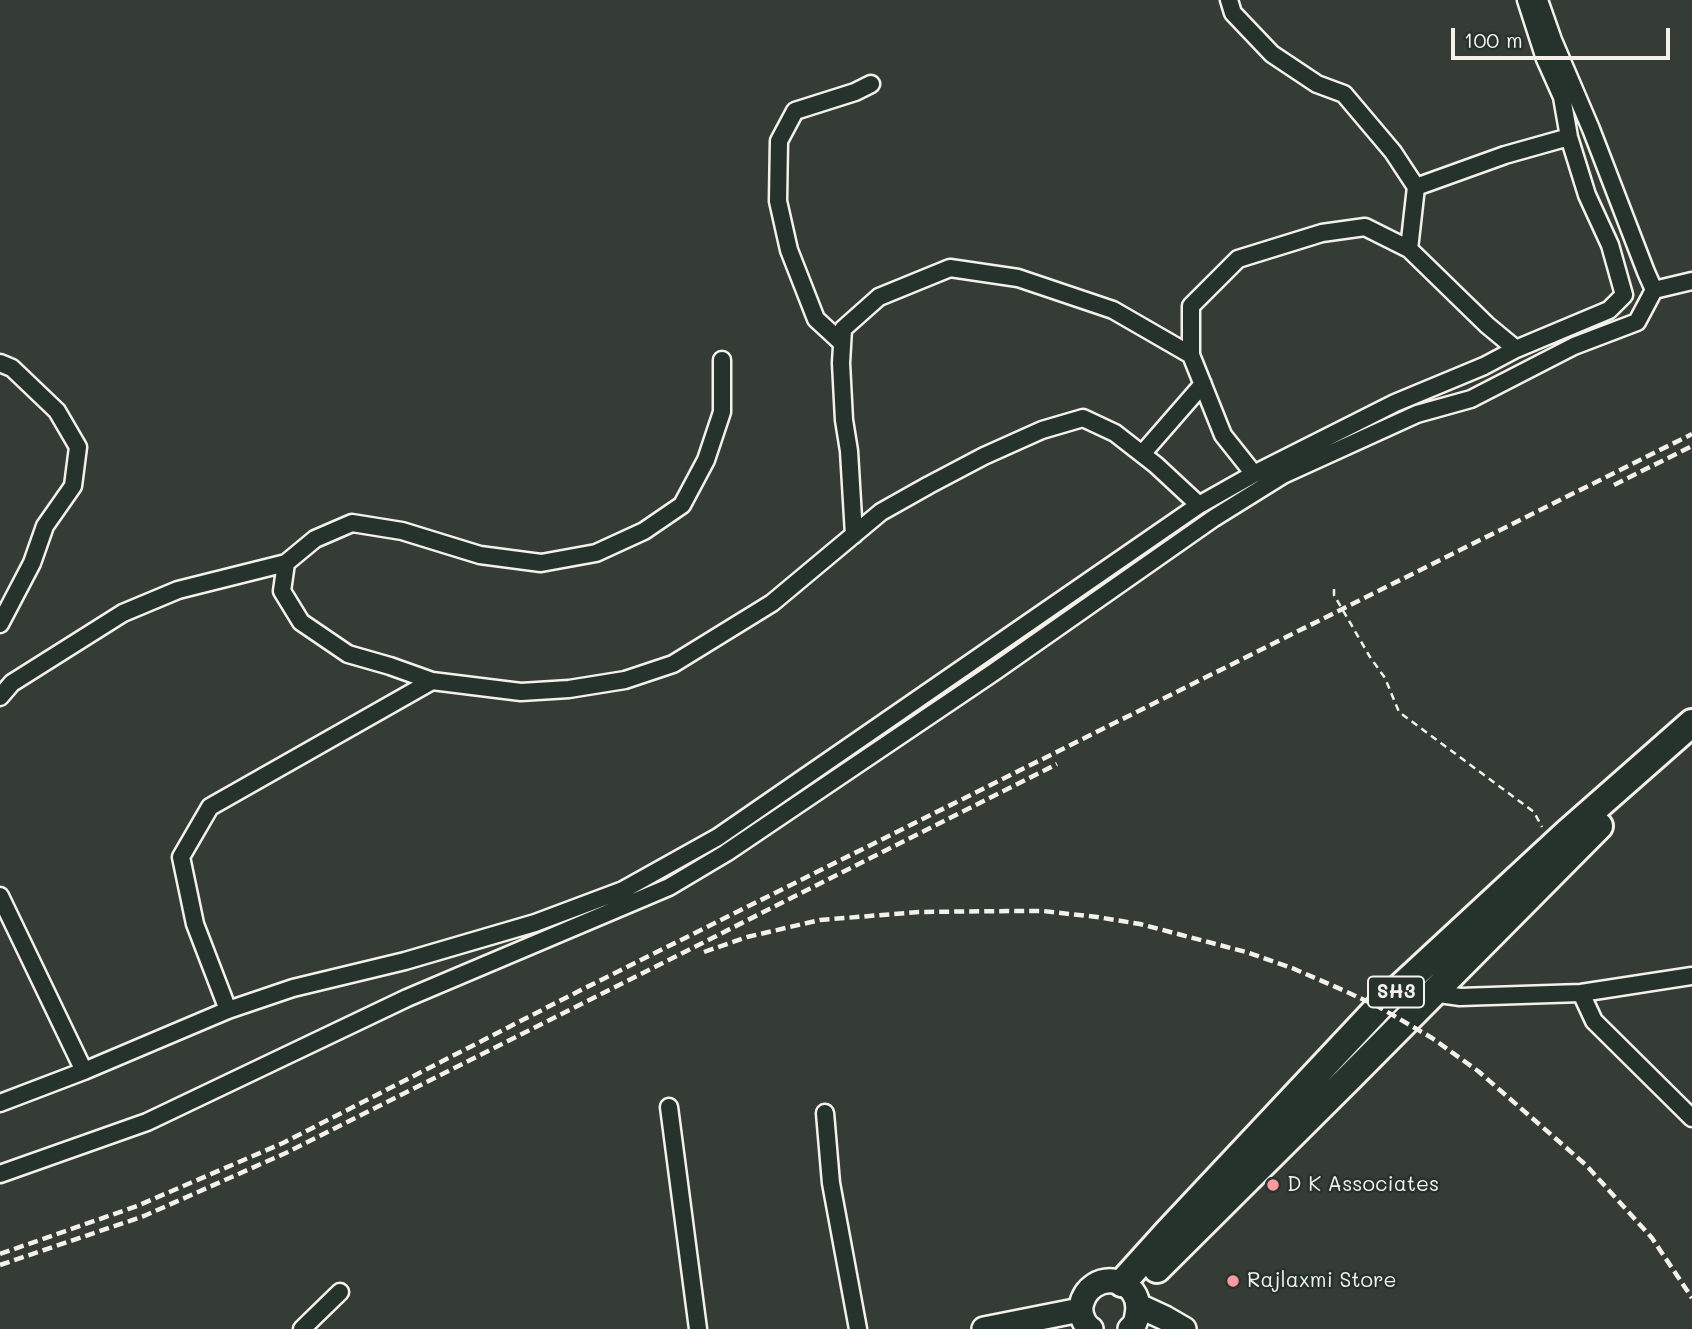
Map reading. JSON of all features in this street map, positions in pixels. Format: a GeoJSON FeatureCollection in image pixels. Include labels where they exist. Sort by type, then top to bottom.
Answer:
{"type":"FeatureCollection","features":[{"type":"Feature","properties":{"kind":"main road","name":"SH3"},"geometry":{"type":"LineString","coordinates":[[1132,1294],[1433,993],[1592,822],[1692,723]]}},
{"type":"Feature","properties":{"kind":"main road","name":"SH3"},"geometry":{"type":"LineString","coordinates":[[1132,1294],[1168,1232],[1380,1007],[1692,738]]}},
{"type":"Feature","properties":{"kind":"main road"},"geometry":{"type":"LineString","coordinates":[[984,1329],[1086,1319],[1084,1296],[1094,1285],[1108,1280],[1184,1329]]}},
{"type":"Feature","properties":{"kind":"main road"},"geometry":{"type":"LineString","coordinates":[[1130,1329],[1136,1324],[1132,1294]]}},
{"type":"Feature","properties":{"kind":"street"},"geometry":{"type":"LineString","coordinates":[[1229,0],[1233,13],[1272,54],[1317,84],[1344,94],[1394,152],[1416,187],[1409,249]]}},
{"type":"Feature","properties":{"kind":"street"},"geometry":{"type":"LineString","coordinates":[[0,1102],[83,1071],[228,1010],[293,988],[405,961],[535,923],[623,890],[718,837],[1199,505],[1254,474],[1395,403],[1609,310],[1623,295],[1610,245],[1587,195],[1569,137],[1562,97],[1545,59],[1526,0]]}},
{"type":"Feature","properties":{"kind":"street"},"geometry":{"type":"LineString","coordinates":[[1539,0],[1654,290]]}},
{"type":"Feature","properties":{"kind":"street"},"geometry":{"type":"LineString","coordinates":[[842,343],[816,319],[789,250],[778,201],[779,141],[795,111],[872,84]]}},
{"type":"Feature","properties":{"kind":"street"},"geometry":{"type":"LineString","coordinates":[[1416,187],[1505,155],[1569,137]]}},
{"type":"Feature","properties":{"kind":"street"},"geometry":{"type":"LineString","coordinates":[[1254,474],[1223,435],[1191,355],[1192,306],[1238,259],[1322,233],[1365,227],[1409,249],[1487,326],[1516,349]]}},
{"type":"Feature","properties":{"kind":"street"},"geometry":{"type":"LineString","coordinates":[[854,535],[849,451],[844,420],[841,362],[843,329],[879,297],[950,268],[1018,278],[1114,310],[1191,355]]}},
{"type":"Feature","properties":{"kind":"street"},"geometry":{"type":"LineString","coordinates":[[0,1174],[147,1122],[407,998],[669,887],[726,853],[994,672],[1214,518],[1283,475],[1417,414],[1471,399],[1574,346],[1637,322],[1654,290],[1692,281]]}},
{"type":"Feature","properties":{"kind":"street"},"geometry":{"type":"LineString","coordinates":[[0,697],[12,683],[123,612],[178,590],[286,563],[315,539],[352,523],[402,531],[480,555],[541,563],[596,553],[632,537],[682,505],[706,460],[722,412],[722,360]]}},
{"type":"Feature","properties":{"kind":"street"},"geometry":{"type":"LineString","coordinates":[[0,363],[12,368],[57,411],[78,447],[73,486],[45,526],[32,563],[0,624]]}},
{"type":"Feature","properties":{"kind":"street"},"geometry":{"type":"LineString","coordinates":[[1142,454],[1203,384]]}},
{"type":"Feature","properties":{"kind":"street"},"geometry":{"type":"LineString","coordinates":[[286,563],[282,591],[301,622],[348,654],[432,681],[521,692],[569,689],[625,680],[673,664],[772,603],[881,512],[984,456],[1042,430],[1083,418],[1115,433],[1199,505]]}},
{"type":"Feature","properties":{"kind":"street"},"geometry":{"type":"LineString","coordinates":[[228,1010],[195,923],[181,857],[210,807],[432,681]]}},
{"type":"Feature","properties":{"kind":"street"},"geometry":{"type":"LineString","coordinates":[[0,897],[83,1071]]}},
{"type":"Feature","properties":{"kind":"street"},"geometry":{"type":"LineString","coordinates":[[1433,993],[1460,997],[1581,993],[1692,976]]}},
{"type":"Feature","properties":{"kind":"street"},"geometry":{"type":"LineString","coordinates":[[1581,993],[1594,1021],[1691,1115]]}},
{"type":"Feature","properties":{"kind":"street"},"geometry":{"type":"LineString","coordinates":[[669,1107],[698,1329]]}},
{"type":"Feature","properties":{"kind":"street"},"geometry":{"type":"LineString","coordinates":[[825,1113],[831,1183],[858,1329]]}},
{"type":"Feature","properties":{"kind":"street"},"geometry":{"type":"LineString","coordinates":[[302,1329],[340,1292]]}},
{"type":"Feature","properties":{"kind":"path"},"geometry":{"type":"LineString","coordinates":[[1334,589],[1334,595],[1359,639],[1385,678],[1399,712],[1534,811],[1545,833]]}},
{"type":"Feature","properties":{"kind":"path"},"geometry":{"type":"LineString","coordinates":[[1359,639],[1364,635]]}},
{"type":"Feature","properties":{"kind":"railway"},"geometry":{"type":"LineString","coordinates":[[0,1254],[137,1206],[283,1143],[579,991],[1692,434]]}},
{"type":"Feature","properties":{"kind":"railway"},"geometry":{"type":"LineString","coordinates":[[1614,485],[1692,446]]}},
{"type":"Feature","properties":{"kind":"railway"},"geometry":{"type":"LineString","coordinates":[[0,1265],[144,1216],[288,1152],[1057,764]]}},
{"type":"Feature","properties":{"kind":"railway"},"geometry":{"type":"LineString","coordinates":[[704,952],[747,937],[820,920],[919,912],[1043,911],[1140,924],[1246,952],[1292,968],[1379,1007],[1432,1038],[1478,1071],[1586,1165],[1652,1238],[1692,1298]]}},
{"type":"Feature","properties":{"kind":"place","name":"D K Associates"},"geometry":{"type":"Point","coordinates":[1273,1185]}},
{"type":"Feature","properties":{"kind":"place","name":"Rajlaxmi Store"},"geometry":{"type":"Point","coordinates":[1233,1281]}}]}
